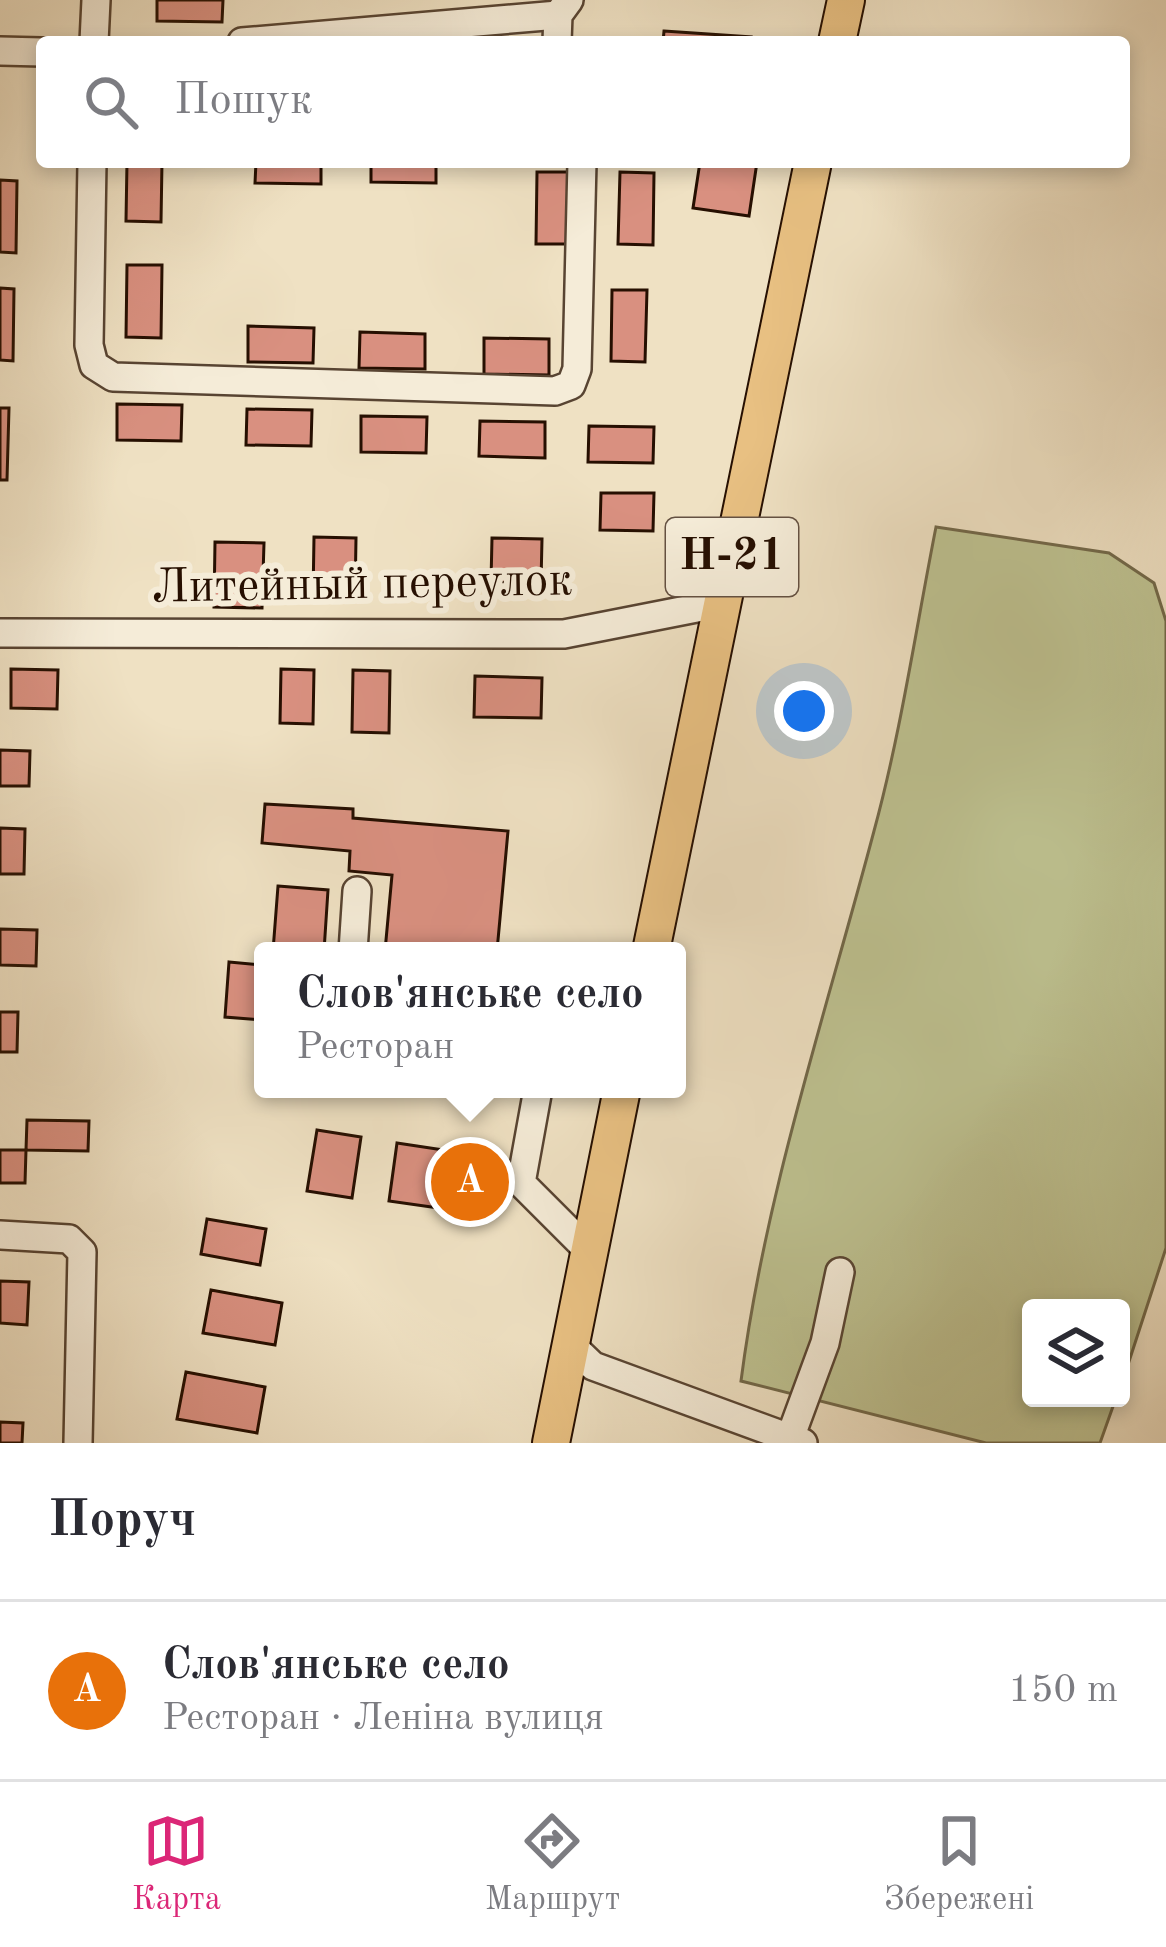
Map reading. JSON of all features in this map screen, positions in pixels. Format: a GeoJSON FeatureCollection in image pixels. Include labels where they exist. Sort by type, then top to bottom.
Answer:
{"type":"FeatureCollection","features":[{"type":"Feature","properties":{"kind":"main road"},"geometry":{"type":"LineString","coordinates":[[838,36],[846,0]]}},
{"type":"Feature","properties":{"kind":"main road","name":"Н-21"},"geometry":{"type":"LineString","coordinates":[[653,942],[811,168]]}},
{"type":"Feature","properties":{"kind":"main road"},"geometry":{"type":"LineString","coordinates":[[551,1443],[620,1098]]}},
{"type":"Feature","properties":{"kind":"street"},"geometry":{"type":"LineString","coordinates":[[94,36],[96,0]]}},
{"type":"Feature","properties":{"kind":"street"},"geometry":{"type":"LineString","coordinates":[[325,36],[561,19]]}},
{"type":"Feature","properties":{"kind":"street"},"geometry":{"type":"LineString","coordinates":[[0,50],[36,52]]}},
{"type":"Feature","properties":{"kind":"street"},"geometry":{"type":"LineString","coordinates":[[92,168],[89,344],[94,365],[113,377],[555,392],[571,385],[577,369],[582,168]]}},
{"type":"Feature","properties":{"kind":"street","name":"Литейный переулок"},"geometry":{"type":"LineString","coordinates":[[0,633],[564,634],[722,603]]}},
{"type":"Feature","properties":{"kind":"street"},"geometry":{"type":"LineString","coordinates":[[354,942],[357,891]]}},
{"type":"Feature","properties":{"kind":"street"},"geometry":{"type":"LineString","coordinates":[[536,1098],[521,1184],[589,1251]]}},
{"type":"Feature","properties":{"kind":"street"},"geometry":{"type":"LineString","coordinates":[[0,1235],[69,1239],[82,1252],[86,1274],[78,1443]]}},
{"type":"Feature","properties":{"kind":"street"},"geometry":{"type":"LineString","coordinates":[[570,1344],[593,1366],[797,1440],[840,1273]]}},
{"type":"Feature","properties":{"kind":"green space"},"geometry":{"type":"Polygon","coordinates":[[[936,527],[1109,553],[1154,583],[1166,621],[1166,1248],[1130,1358],[1130,1299],[1022,1299],[1022,1407],[1113,1407],[1100,1443],[986,1443],[741,1381],[781,1173],[892,756],[936,527]]]}},
{"type":"Feature","properties":{"kind":"building"},"geometry":{"type":"Polygon","coordinates":[[[157,0],[223,0],[222,22],[157,21],[157,0]]]}},
{"type":"Feature","properties":{"kind":"building"},"geometry":{"type":"Polygon","coordinates":[[[664,31],[736,36],[664,36],[664,31]]]}},
{"type":"Feature","properties":{"kind":"building"},"geometry":{"type":"Polygon","coordinates":[[[127,168],[162,168],[161,222],[126,221],[127,168]]]}},
{"type":"Feature","properties":{"kind":"building"},"geometry":{"type":"Polygon","coordinates":[[[256,168],[321,168],[321,184],[255,183],[256,168]]]}},
{"type":"Feature","properties":{"kind":"building"},"geometry":{"type":"Polygon","coordinates":[[[371,168],[436,168],[436,183],[371,182],[371,168]]]}},
{"type":"Feature","properties":{"kind":"building"},"geometry":{"type":"Polygon","coordinates":[[[699,168],[756,168],[749,216],[693,208],[699,168]]]}},
{"type":"Feature","properties":{"kind":"building"},"geometry":{"type":"Polygon","coordinates":[[[537,172],[572,172],[571,244],[536,244],[537,172]]]}},
{"type":"Feature","properties":{"kind":"building"},"geometry":{"type":"Polygon","coordinates":[[[620,172],[654,173],[653,245],[618,244],[620,172]]]}},
{"type":"Feature","properties":{"kind":"building"},"geometry":{"type":"Polygon","coordinates":[[[0,180],[17,181],[16,253],[0,252],[0,180]]]}},
{"type":"Feature","properties":{"kind":"building"},"geometry":{"type":"Polygon","coordinates":[[[127,265],[162,265],[161,338],[126,337],[127,265]]]}},
{"type":"Feature","properties":{"kind":"building"},"geometry":{"type":"Polygon","coordinates":[[[0,288],[14,289],[13,361],[0,360],[0,288]]]}},
{"type":"Feature","properties":{"kind":"building"},"geometry":{"type":"Polygon","coordinates":[[[612,290],[647,290],[645,362],[611,361],[612,290]]]}},
{"type":"Feature","properties":{"kind":"building"},"geometry":{"type":"Polygon","coordinates":[[[248,326],[314,328],[313,363],[248,362],[248,326]]]}},
{"type":"Feature","properties":{"kind":"building"},"geometry":{"type":"Polygon","coordinates":[[[360,332],[425,334],[425,369],[359,368],[360,332]]]}},
{"type":"Feature","properties":{"kind":"building"},"geometry":{"type":"Polygon","coordinates":[[[484,338],[549,339],[549,375],[484,374],[484,338]]]}},
{"type":"Feature","properties":{"kind":"building"},"geometry":{"type":"Polygon","coordinates":[[[117,404],[182,405],[181,441],[117,440],[117,404]]]}},
{"type":"Feature","properties":{"kind":"building"},"geometry":{"type":"Polygon","coordinates":[[[0,408],[9,408],[7,480],[0,480],[0,408]]]}},
{"type":"Feature","properties":{"kind":"building"},"geometry":{"type":"Polygon","coordinates":[[[247,409],[312,410],[311,446],[246,445],[247,409]]]}},
{"type":"Feature","properties":{"kind":"building"},"geometry":{"type":"Polygon","coordinates":[[[361,416],[427,417],[426,453],[361,452],[361,416]]]}},
{"type":"Feature","properties":{"kind":"building"},"geometry":{"type":"Polygon","coordinates":[[[480,421],[545,422],[545,458],[479,456],[480,421]]]}},
{"type":"Feature","properties":{"kind":"building"},"geometry":{"type":"Polygon","coordinates":[[[589,426],[654,427],[653,463],[588,462],[589,426]]]}},
{"type":"Feature","properties":{"kind":"building"},"geometry":{"type":"Polygon","coordinates":[[[601,493],[654,493],[653,531],[600,530],[601,493]]]}},
{"type":"Feature","properties":{"kind":"building"},"geometry":{"type":"Polygon","coordinates":[[[314,537],[356,538],[355,599],[313,598],[314,537]]]}},
{"type":"Feature","properties":{"kind":"building"},"geometry":{"type":"Polygon","coordinates":[[[492,538],[542,539],[541,583],[491,582],[492,538]]]}},
{"type":"Feature","properties":{"kind":"building"},"geometry":{"type":"Polygon","coordinates":[[[215,542],[264,543],[262,608],[214,607],[215,542]]]}},
{"type":"Feature","properties":{"kind":"building"},"geometry":{"type":"Polygon","coordinates":[[[11,669],[58,670],[57,709],[11,708],[11,669]]]}},
{"type":"Feature","properties":{"kind":"building"},"geometry":{"type":"Polygon","coordinates":[[[281,669],[314,670],[313,724],[280,723],[281,669]]]}},
{"type":"Feature","properties":{"kind":"building"},"geometry":{"type":"Polygon","coordinates":[[[353,670],[390,671],[389,733],[352,732],[353,670]]]}},
{"type":"Feature","properties":{"kind":"building"},"geometry":{"type":"Polygon","coordinates":[[[475,676],[542,678],[541,718],[474,717],[475,676]]]}},
{"type":"Feature","properties":{"kind":"building"},"geometry":{"type":"Polygon","coordinates":[[[0,750],[30,751],[29,786],[0,786],[0,750]]]}},
{"type":"Feature","properties":{"kind":"building"},"geometry":{"type":"Polygon","coordinates":[[[265,804],[353,809],[353,818],[508,831],[498,942],[386,942],[392,875],[349,871],[350,851],[262,843],[265,804]]]}},
{"type":"Feature","properties":{"kind":"building"},"geometry":{"type":"Polygon","coordinates":[[[0,828],[25,829],[24,874],[0,874],[0,828]]]}},
{"type":"Feature","properties":{"kind":"building"},"geometry":{"type":"Polygon","coordinates":[[[278,886],[328,890],[325,942],[274,942],[278,886]]]}},
{"type":"Feature","properties":{"kind":"building"},"geometry":{"type":"Polygon","coordinates":[[[0,929],[37,930],[36,966],[0,965],[0,929]]]}},
{"type":"Feature","properties":{"kind":"building"},"geometry":{"type":"Polygon","coordinates":[[[229,962],[254,964],[254,1019],[225,1017],[229,962]]]}},
{"type":"Feature","properties":{"kind":"building"},"geometry":{"type":"Polygon","coordinates":[[[0,1012],[18,1012],[17,1052],[0,1052],[0,1012]]]}},
{"type":"Feature","properties":{"kind":"building"},"geometry":{"type":"Polygon","coordinates":[[[27,1120],[89,1121],[88,1151],[26,1150],[27,1120]]]}},
{"type":"Feature","properties":{"kind":"building"},"geometry":{"type":"Polygon","coordinates":[[[317,1130],[361,1137],[352,1198],[307,1191],[317,1130]]]}},
{"type":"Feature","properties":{"kind":"building"},"geometry":{"type":"Polygon","coordinates":[[[397,1143],[490,1157],[481,1214],[389,1201],[397,1143]]]}},
{"type":"Feature","properties":{"kind":"building"},"geometry":{"type":"Polygon","coordinates":[[[0,1150],[26,1150],[25,1183],[0,1183],[0,1150]]]}},
{"type":"Feature","properties":{"kind":"building"},"geometry":{"type":"Polygon","coordinates":[[[207,1219],[266,1229],[260,1265],[201,1254],[207,1219]]]}},
{"type":"Feature","properties":{"kind":"building"},"geometry":{"type":"Polygon","coordinates":[[[0,1281],[29,1282],[27,1325],[0,1323],[0,1281]]]}},
{"type":"Feature","properties":{"kind":"building"},"geometry":{"type":"Polygon","coordinates":[[[211,1290],[282,1303],[275,1345],[203,1333],[211,1290]]]}},
{"type":"Feature","properties":{"kind":"building"},"geometry":{"type":"Polygon","coordinates":[[[186,1372],[265,1387],[257,1433],[177,1419],[186,1372]]]}},
{"type":"Feature","properties":{"kind":"building"},"geometry":{"type":"Polygon","coordinates":[[[0,1422],[23,1423],[22,1443],[0,1443],[0,1422]]]}},
{"type":"Feature","properties":{"kind":"place","name":"Слов'янське село"},"geometry":{"type":"Point","coordinates":[470,1182]}}]}
